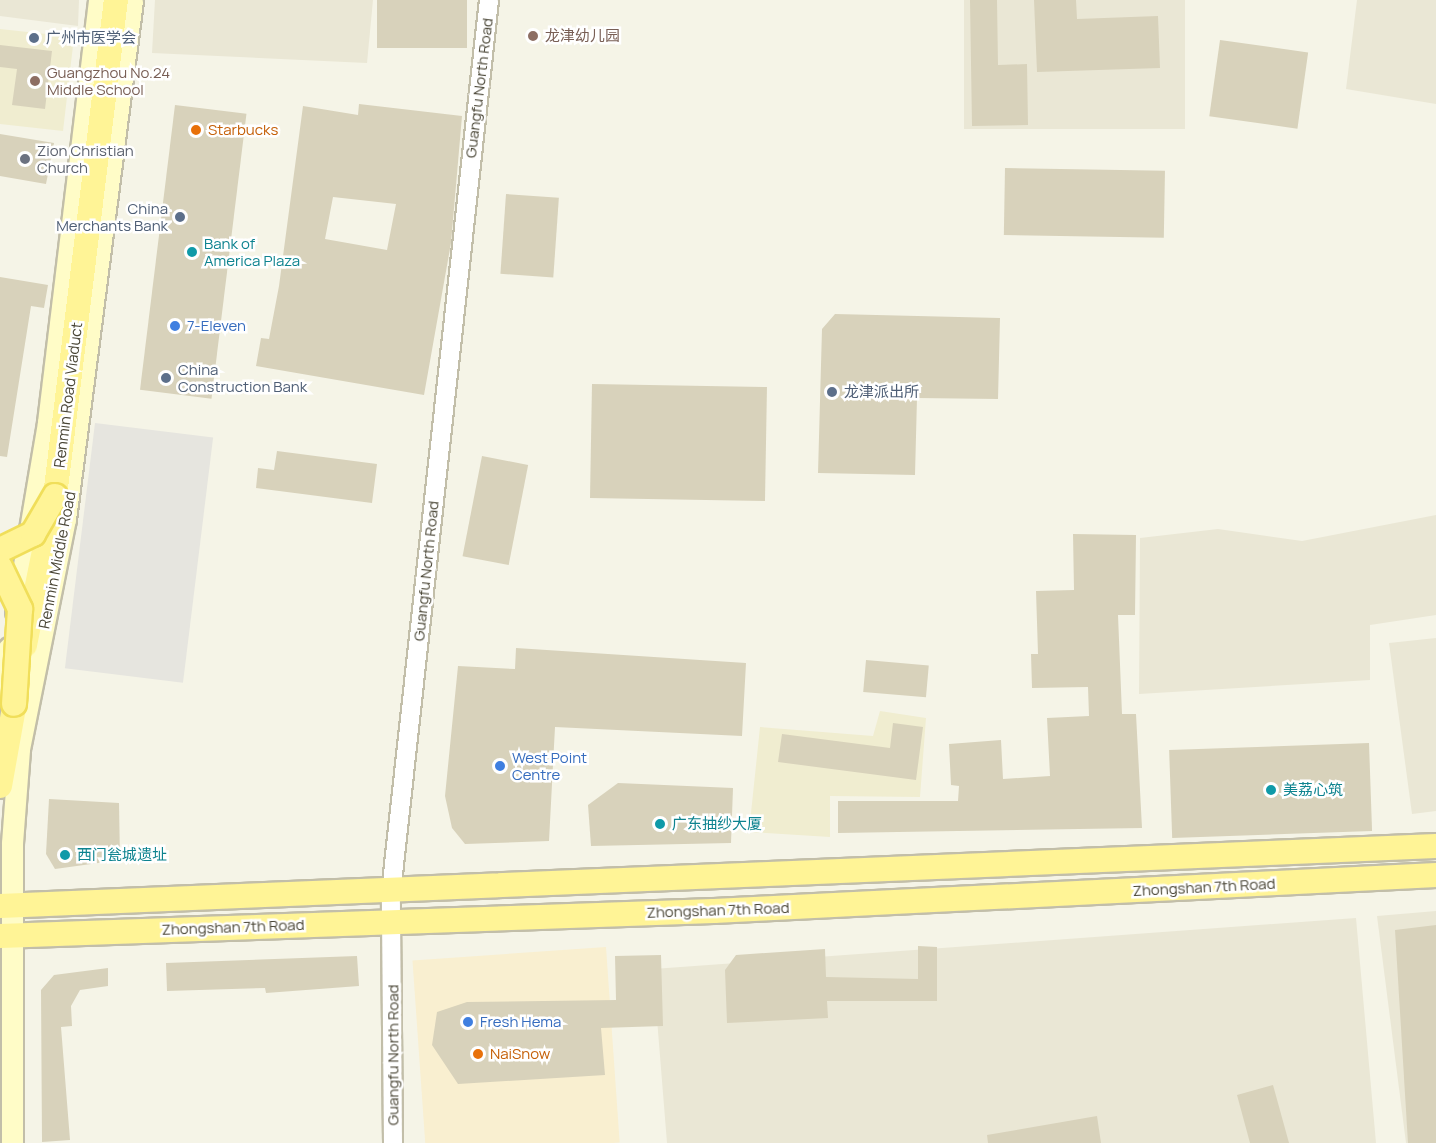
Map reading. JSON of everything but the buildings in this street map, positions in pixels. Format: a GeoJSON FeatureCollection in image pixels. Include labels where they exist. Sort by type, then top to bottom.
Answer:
{"type":"FeatureCollection","features":[{"type":"Feature","properties":{"kind":"main road","name":"Renmin Middle Road"},"geometry":{"type":"LineString","coordinates":[[7,700],[48,422],[99,0]]}},
{"type":"Feature","properties":{"kind":"main road","name":"Renmin Road Viaduct"},"geometry":{"type":"LineString","coordinates":[[0,786],[7,700],[55,496],[116,0]]}},
{"type":"Feature","properties":{"kind":"main road","name":"Renmin Middle Road"},"geometry":{"type":"LineString","coordinates":[[12,1143],[6,905],[20,748],[69,498],[132,0]]}},
{"type":"Feature","properties":{"kind":"main road"},"geometry":{"type":"LineString","coordinates":[[0,550],[33,534],[55,496]]}},
{"type":"Feature","properties":{"kind":"main road"},"geometry":{"type":"LineString","coordinates":[[0,567],[20,609],[7,700]]}},
{"type":"Feature","properties":{"kind":"main road","name":"Zhongshan 7th Road"},"geometry":{"type":"LineString","coordinates":[[6,905],[391,892],[1436,846]]}},
{"type":"Feature","properties":{"kind":"main road","name":"Zhongshan 7th Road"},"geometry":{"type":"LineString","coordinates":[[6,935],[392,922],[1436,875]]}},
{"type":"Feature","properties":{"kind":"street","name":"Guangfu North Road"},"geometry":{"type":"LineString","coordinates":[[393,1143],[391,892],[489,0]]}},
{"type":"Feature","properties":{"kind":"shaded area"},"geometry":{"type":"Polygon","coordinates":[[[0,0],[79,0],[78,26],[0,16],[0,0]]]}},
{"type":"Feature","properties":{"kind":"shaded area"},"geometry":{"type":"Polygon","coordinates":[[[155,0],[373,0],[367,63],[152,53],[155,0]]]}},
{"type":"Feature","properties":{"kind":"shaded area"},"geometry":{"type":"Polygon","coordinates":[[[964,0],[1185,0],[1185,129],[964,129],[964,0]]]}},
{"type":"Feature","properties":{"kind":"shaded area"},"geometry":{"type":"Polygon","coordinates":[[[1357,0],[1436,0],[1436,104],[1346,89],[1357,0]]]}},
{"type":"Feature","properties":{"kind":"shaded area","name":"Guangzhou No.24 Middle School"},"geometry":{"type":"Polygon","coordinates":[[[0,29],[74,37],[63,131],[0,124],[0,29]]]}},
{"type":"Feature","properties":{"kind":"shaded area"},"geometry":{"type":"Polygon","coordinates":[[[95,423],[213,438],[183,683],[65,668],[95,423]]]}},
{"type":"Feature","properties":{"kind":"shaded area"},"geometry":{"type":"Polygon","coordinates":[[[1436,515],[1436,615],[1370,625],[1370,680],[1139,694],[1140,538],[1218,529],[1302,541],[1436,515]]]}},
{"type":"Feature","properties":{"kind":"shaded area"},"geometry":{"type":"Polygon","coordinates":[[[1436,638],[1436,811],[1412,814],[1389,643],[1436,638]]]}},
{"type":"Feature","properties":{"kind":"shaded area"},"geometry":{"type":"Polygon","coordinates":[[[880,711],[926,718],[920,797],[830,796],[830,837],[749,832],[760,727],[873,736],[880,711]]]}},
{"type":"Feature","properties":{"kind":"shaded area"},"geometry":{"type":"Polygon","coordinates":[[[1436,911],[1436,1143],[1406,1143],[1377,916],[1436,911]]]}},
{"type":"Feature","properties":{"kind":"shaded area"},"geometry":{"type":"Polygon","coordinates":[[[1356,918],[1376,1143],[667,1143],[653,969],[1356,918]]]}},
{"type":"Feature","properties":{"kind":"shaded area"},"geometry":{"type":"Polygon","coordinates":[[[606,947],[620,1143],[425,1143],[412,961],[606,947]]]}},
{"type":"Feature","properties":{"kind":"place","name":"龙津幼儿园"},"geometry":{"type":"Point","coordinates":[533,36]}},
{"type":"Feature","properties":{"kind":"place","name":"广州市医学会"},"geometry":{"type":"Point","coordinates":[34,38]}},
{"type":"Feature","properties":{"kind":"place","name":"Guangzhou No.24 Middle School"},"geometry":{"type":"Point","coordinates":[35,81]}},
{"type":"Feature","properties":{"kind":"place","name":"Starbucks"},"geometry":{"type":"Point","coordinates":[196,130]}},
{"type":"Feature","properties":{"kind":"place","name":"Zion Christian Church"},"geometry":{"type":"Point","coordinates":[25,159]}},
{"type":"Feature","properties":{"kind":"place","name":"China Merchants Bank"},"geometry":{"type":"Point","coordinates":[180,217]}},
{"type":"Feature","properties":{"kind":"place","name":"Bank of America Plaza"},"geometry":{"type":"Point","coordinates":[192,252]}},
{"type":"Feature","properties":{"kind":"place","name":"7-Eleven"},"geometry":{"type":"Point","coordinates":[175,326]}},
{"type":"Feature","properties":{"kind":"place","name":"China Construction Bank"},"geometry":{"type":"Point","coordinates":[166,378]}},
{"type":"Feature","properties":{"kind":"place","name":"龙津派出所"},"geometry":{"type":"Point","coordinates":[832,392]}},
{"type":"Feature","properties":{"kind":"place","name":"West Point Centre"},"geometry":{"type":"Point","coordinates":[500,766]}},
{"type":"Feature","properties":{"kind":"place","name":"美荔心筑"},"geometry":{"type":"Point","coordinates":[1271,790]}},
{"type":"Feature","properties":{"kind":"place","name":"广东抽纱大厦"},"geometry":{"type":"Point","coordinates":[660,824]}},
{"type":"Feature","properties":{"kind":"place","name":"西门瓮城遗址"},"geometry":{"type":"Point","coordinates":[65,855]}},
{"type":"Feature","properties":{"kind":"place","name":"Fresh Hema"},"geometry":{"type":"Point","coordinates":[468,1022]}},
{"type":"Feature","properties":{"kind":"place","name":"NaiSnow"},"geometry":{"type":"Point","coordinates":[478,1054]}}]}
